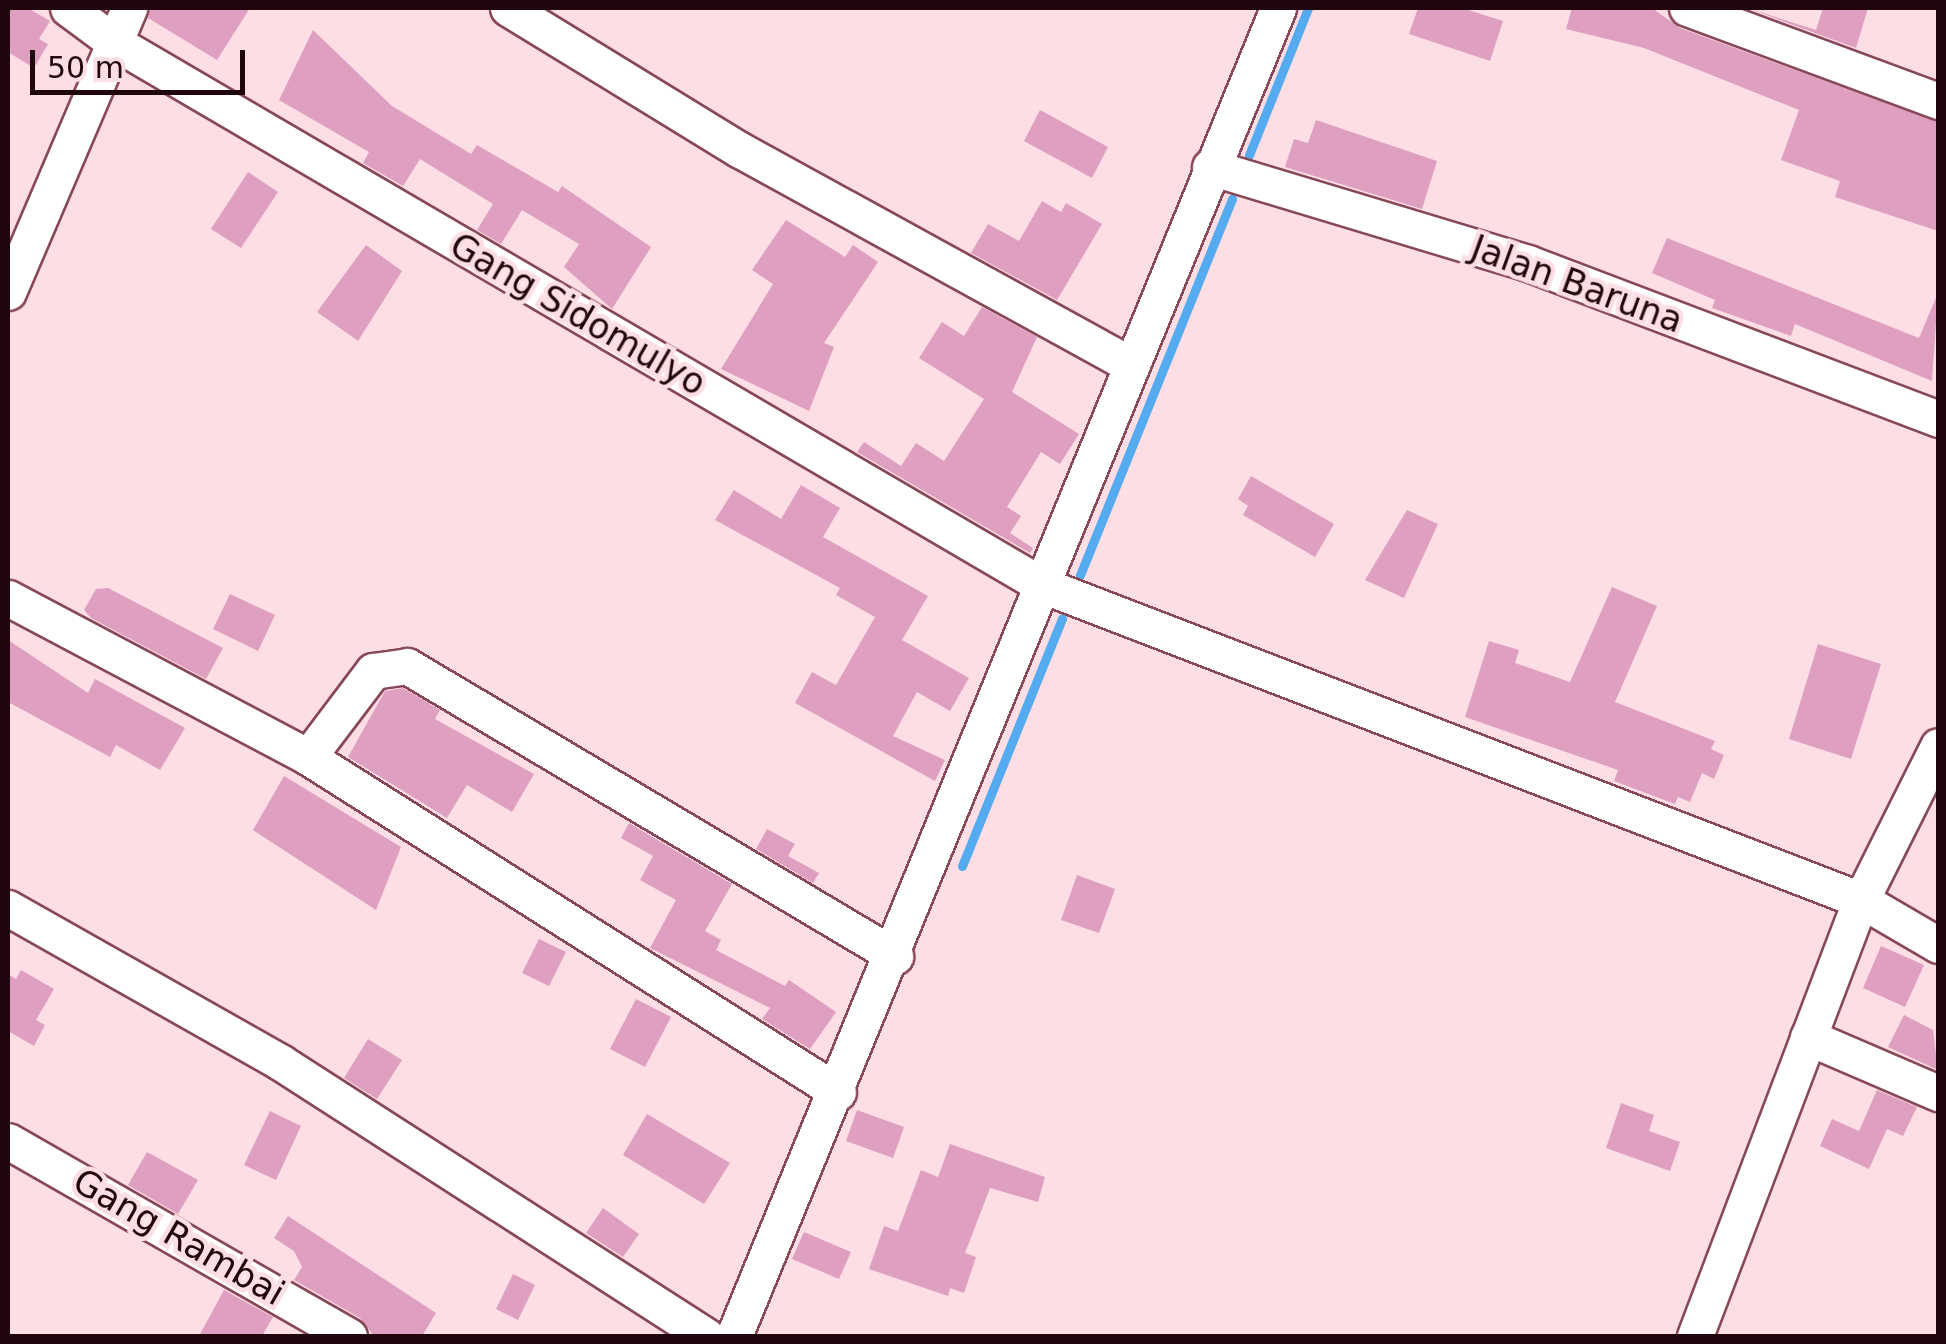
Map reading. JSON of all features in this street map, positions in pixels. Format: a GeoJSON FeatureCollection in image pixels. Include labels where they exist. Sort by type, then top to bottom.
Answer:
{"type":"FeatureCollection","features":[{"type":"Feature","properties":{"kind":"street","name":"Gang Sidomulyo"},"geometry":{"type":"LineString","coordinates":[[68,8],[114,42],[1042,585],[1861,900],[1938,945]]}},
{"type":"Feature","properties":{"kind":"street"},"geometry":{"type":"LineString","coordinates":[[8,292],[129,8]]}},
{"type":"Feature","properties":{"kind":"street"},"geometry":{"type":"LineString","coordinates":[[508,8],[740,150],[1130,364]]}},
{"type":"Feature","properties":{"kind":"street"},"geometry":{"type":"LineString","coordinates":[[734,1336],[895,956],[1130,364],[1278,8]]}},
{"type":"Feature","properties":{"kind":"street"},"geometry":{"type":"LineString","coordinates":[[1687,8],[1938,101]]}},
{"type":"Feature","properties":{"kind":"street","name":"Jalan Baruna"},"geometry":{"type":"LineString","coordinates":[[1210,167],[1528,263],[1938,419]]}},
{"type":"Feature","properties":{"kind":"street"},"geometry":{"type":"LineString","coordinates":[[8,598],[308,757],[838,1092]]}},
{"type":"Feature","properties":{"kind":"street"},"geometry":{"type":"LineString","coordinates":[[308,757],[372,670],[406,666],[895,956]]}},
{"type":"Feature","properties":{"kind":"street"},"geometry":{"type":"LineString","coordinates":[[1695,1336],[1861,900],[1938,746]]}},
{"type":"Feature","properties":{"kind":"street"},"geometry":{"type":"LineString","coordinates":[[8,908],[280,1062],[706,1336]]}},
{"type":"Feature","properties":{"kind":"street"},"geometry":{"type":"LineString","coordinates":[[1808,1037],[1889,1065],[1938,1093]]}},
{"type":"Feature","properties":{"kind":"street","name":"Gang Rambai"},"geometry":{"type":"LineString","coordinates":[[8,1141],[350,1336]]}},
{"type":"Feature","properties":{"kind":"building"},"geometry":{"type":"Polygon","coordinates":[[[8,8],[28,8],[50,21],[39,39],[48,44],[34,68],[8,52],[8,8]]]}},
{"type":"Feature","properties":{"kind":"building"},"geometry":{"type":"Polygon","coordinates":[[[150,8],[250,8],[217,60],[148,18],[150,8]]]}},
{"type":"Feature","properties":{"kind":"building"},"geometry":{"type":"Polygon","coordinates":[[[1418,8],[1462,8],[1503,21],[1490,61],[1409,34],[1418,8]]]}},
{"type":"Feature","properties":{"kind":"building"},"geometry":{"type":"Polygon","coordinates":[[[1572,8],[1652,8],[1680,28],[1938,122],[1938,231],[1835,197],[1840,181],[1781,160],[1799,110],[1644,48],[1566,29],[1572,8]]]}},
{"type":"Feature","properties":{"kind":"building"},"geometry":{"type":"Polygon","coordinates":[[[1747,8],[1816,30],[1823,8],[1868,8],[1856,48],[1747,8]]]}},
{"type":"Feature","properties":{"kind":"building"},"geometry":{"type":"Polygon","coordinates":[[[313,30],[392,106],[471,154],[477,145],[558,192],[562,186],[651,247],[612,309],[564,267],[579,244],[522,210],[501,244],[477,230],[493,204],[420,159],[403,186],[363,163],[369,152],[279,100],[313,30]]]}},
{"type":"Feature","properties":{"kind":"building"},"geometry":{"type":"Polygon","coordinates":[[[1040,110],[1108,147],[1092,178],[1024,141],[1040,110]]]}},
{"type":"Feature","properties":{"kind":"building"},"geometry":{"type":"Polygon","coordinates":[[[1316,120],[1437,161],[1422,209],[1285,167],[1294,139],[1308,143],[1316,120]]]}},
{"type":"Feature","properties":{"kind":"building"},"geometry":{"type":"Polygon","coordinates":[[[248,172],[278,192],[241,248],[211,229],[248,172]]]}},
{"type":"Feature","properties":{"kind":"building"},"geometry":{"type":"Polygon","coordinates":[[[1042,201],[1061,212],[1066,203],[1102,224],[1057,300],[971,253],[988,224],[1019,241],[1042,201]]]}},
{"type":"Feature","properties":{"kind":"building"},"geometry":{"type":"Polygon","coordinates":[[[786,220],[845,257],[853,245],[878,262],[824,343],[834,347],[809,411],[721,369],[773,284],[752,270],[786,220]]]}},
{"type":"Feature","properties":{"kind":"building"},"geometry":{"type":"Polygon","coordinates":[[[1667,238],[1919,338],[1938,293],[1932,381],[1795,324],[1791,336],[1712,308],[1715,300],[1652,273],[1667,238]]]}},
{"type":"Feature","properties":{"kind":"building"},"geometry":{"type":"Polygon","coordinates":[[[366,245],[402,271],[358,341],[317,312],[366,245]]]}},
{"type":"Feature","properties":{"kind":"building"},"geometry":{"type":"Polygon","coordinates":[[[982,307],[1037,337],[1012,392],[1079,434],[1060,464],[1041,452],[1007,507],[1021,516],[1010,533],[1033,548],[1030,553],[857,452],[864,442],[901,466],[916,443],[944,461],[984,399],[919,358],[942,322],[964,336],[982,307]]]}},
{"type":"Feature","properties":{"kind":"building"},"geometry":{"type":"Polygon","coordinates":[[[1251,476],[1334,524],[1315,557],[1243,515],[1248,506],[1238,499],[1251,476]]]}},
{"type":"Feature","properties":{"kind":"building"},"geometry":{"type":"Polygon","coordinates":[[[801,485],[840,508],[823,537],[928,596],[902,640],[969,678],[950,711],[917,692],[893,736],[945,760],[935,781],[795,703],[812,672],[836,685],[875,617],[836,595],[840,588],[715,520],[734,490],[781,519],[801,485]]]}},
{"type":"Feature","properties":{"kind":"building"},"geometry":{"type":"Polygon","coordinates":[[[1407,510],[1438,524],[1404,598],[1365,580],[1407,510]]]}},
{"type":"Feature","properties":{"kind":"building"},"geometry":{"type":"Polygon","coordinates":[[[1612,587],[1657,606],[1615,702],[1715,741],[1711,749],[1724,755],[1714,779],[1702,773],[1690,802],[1678,797],[1675,804],[1614,781],[1618,770],[1465,717],[1489,641],[1519,650],[1515,663],[1570,682],[1612,587]]]}},
{"type":"Feature","properties":{"kind":"building"},"geometry":{"type":"Polygon","coordinates":[[[108,588],[223,648],[206,679],[91,618],[84,610],[96,589],[108,588]]]}},
{"type":"Feature","properties":{"kind":"building"},"geometry":{"type":"Polygon","coordinates":[[[230,594],[275,615],[258,651],[213,629],[230,594]]]}},
{"type":"Feature","properties":{"kind":"building"},"geometry":{"type":"Polygon","coordinates":[[[8,640],[88,693],[95,679],[185,728],[160,770],[116,745],[110,757],[8,702],[8,640]]]}},
{"type":"Feature","properties":{"kind":"building"},"geometry":{"type":"Polygon","coordinates":[[[1818,644],[1881,664],[1851,759],[1789,739],[1818,644]]]}},
{"type":"Feature","properties":{"kind":"building"},"geometry":{"type":"Polygon","coordinates":[[[403,688],[440,710],[435,719],[534,774],[512,812],[467,785],[447,818],[348,757],[385,691],[403,688]]]}},
{"type":"Feature","properties":{"kind":"building"},"geometry":{"type":"Polygon","coordinates":[[[284,776],[401,847],[376,910],[253,830],[284,776]]]}},
{"type":"Feature","properties":{"kind":"building"},"geometry":{"type":"Polygon","coordinates":[[[629,823],[732,884],[705,931],[721,940],[716,950],[785,986],[789,980],[836,1012],[810,1049],[762,1019],[770,1008],[650,948],[676,900],[640,880],[653,856],[621,838],[629,823]]]}},
{"type":"Feature","properties":{"kind":"building"},"geometry":{"type":"Polygon","coordinates":[[[767,829],[795,844],[788,856],[819,873],[813,883],[756,849],[767,829]]]}},
{"type":"Feature","properties":{"kind":"building"},"geometry":{"type":"Polygon","coordinates":[[[1077,875],[1115,889],[1099,933],[1061,920],[1077,875]]]}},
{"type":"Feature","properties":{"kind":"building"},"geometry":{"type":"Polygon","coordinates":[[[539,939],[566,952],[549,986],[522,973],[539,939]]]}},
{"type":"Feature","properties":{"kind":"building"},"geometry":{"type":"Polygon","coordinates":[[[1881,946],[1924,965],[1905,1007],[1863,988],[1881,946]]]}},
{"type":"Feature","properties":{"kind":"building"},"geometry":{"type":"Polygon","coordinates":[[[21,970],[54,989],[36,1020],[45,1025],[34,1046],[8,1031],[8,974],[16,979],[21,970]]]}},
{"type":"Feature","properties":{"kind":"building"},"geometry":{"type":"Polygon","coordinates":[[[636,999],[671,1017],[645,1067],[610,1049],[636,999]]]}},
{"type":"Feature","properties":{"kind":"building"},"geometry":{"type":"Polygon","coordinates":[[[1904,1015],[1933,1030],[1938,1070],[1888,1047],[1904,1015]]]}},
{"type":"Feature","properties":{"kind":"building"},"geometry":{"type":"Polygon","coordinates":[[[368,1039],[402,1060],[377,1099],[344,1078],[368,1039]]]}},
{"type":"Feature","properties":{"kind":"building"},"geometry":{"type":"Polygon","coordinates":[[[1877,1090],[1917,1107],[1903,1136],[1887,1129],[1869,1169],[1820,1146],[1832,1119],[1859,1131],[1877,1090]]]}},
{"type":"Feature","properties":{"kind":"building"},"geometry":{"type":"Polygon","coordinates":[[[1621,1103],[1654,1115],[1649,1131],[1680,1142],[1670,1171],[1606,1148],[1621,1103]]]}},
{"type":"Feature","properties":{"kind":"building"},"geometry":{"type":"Polygon","coordinates":[[[857,1110],[904,1127],[893,1158],[846,1141],[857,1110]]]}},
{"type":"Feature","properties":{"kind":"building"},"geometry":{"type":"Polygon","coordinates":[[[270,1111],[301,1126],[276,1180],[244,1165],[270,1111]]]}},
{"type":"Feature","properties":{"kind":"building"},"geometry":{"type":"Polygon","coordinates":[[[647,1114],[730,1163],[704,1204],[623,1155],[647,1114]]]}},
{"type":"Feature","properties":{"kind":"building"},"geometry":{"type":"Polygon","coordinates":[[[950,1144],[1045,1177],[1038,1202],[990,1188],[965,1253],[976,1257],[964,1293],[950,1288],[948,1296],[869,1269],[884,1226],[898,1231],[921,1170],[938,1177],[950,1144]]]}},
{"type":"Feature","properties":{"kind":"building"},"geometry":{"type":"Polygon","coordinates":[[[147,1152],[198,1180],[178,1214],[128,1185],[147,1152]]]}},
{"type":"Feature","properties":{"kind":"building"},"geometry":{"type":"Polygon","coordinates":[[[603,1208],[639,1234],[623,1257],[586,1233],[603,1208]]]}},
{"type":"Feature","properties":{"kind":"building"},"geometry":{"type":"Polygon","coordinates":[[[288,1216],[436,1313],[422,1336],[374,1336],[360,1318],[294,1280],[302,1267],[294,1251],[274,1238],[288,1216]]]}},
{"type":"Feature","properties":{"kind":"building"},"geometry":{"type":"Polygon","coordinates":[[[804,1232],[851,1252],[839,1279],[792,1259],[804,1232]]]}},
{"type":"Feature","properties":{"kind":"building"},"geometry":{"type":"Polygon","coordinates":[[[513,1274],[535,1285],[518,1320],[496,1309],[513,1274]]]}},
{"type":"Feature","properties":{"kind":"building"},"geometry":{"type":"Polygon","coordinates":[[[224,1290],[273,1317],[262,1336],[199,1336],[224,1290]]]}},
{"type":"Feature","properties":{"kind":"waterway"},"geometry":{"type":"LineString","coordinates":[[1249,155],[1308,8]]}},
{"type":"Feature","properties":{"kind":"waterway"},"geometry":{"type":"LineString","coordinates":[[1080,575],[1232,198]]}},
{"type":"Feature","properties":{"kind":"waterway"},"geometry":{"type":"LineString","coordinates":[[962,866],[1062,618]]}}]}
